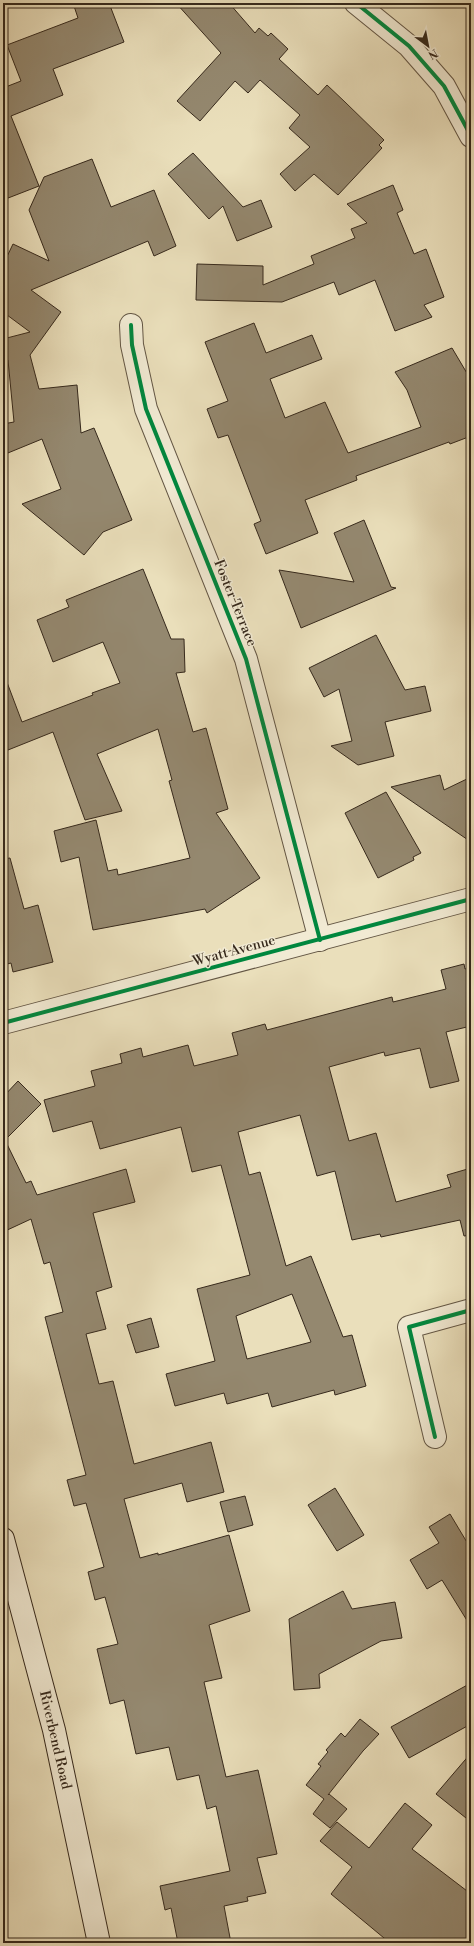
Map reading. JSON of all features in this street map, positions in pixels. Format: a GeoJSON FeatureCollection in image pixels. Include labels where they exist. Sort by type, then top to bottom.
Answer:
{"type":"FeatureCollection","features":[{"type":"Feature","properties":{"kind":"street"},"geometry":{"type":"LineString","coordinates":[[356,3],[409,46],[444,86],[471,136]]}},
{"type":"Feature","properties":{"kind":"street","name":"Foster Terrace"},"geometry":{"type":"LineString","coordinates":[[131,325],[132,345],[146,409],[246,659],[320,940]]}},
{"type":"Feature","properties":{"kind":"street","name":"Wyatt Avenue"},"geometry":{"type":"LineString","coordinates":[[3,1023],[471,899]]}},
{"type":"Feature","properties":{"kind":"street"},"geometry":{"type":"LineString","coordinates":[[435,1437],[409,1327],[471,1310]]}},
{"type":"Feature","properties":{"kind":"street","name":"Riverbend Road"},"geometry":{"type":"LineString","coordinates":[[3,1539],[54,1730],[99,1943]]}},
{"type":"Feature","properties":{"kind":"building"},"geometry":{"type":"Polygon","coordinates":[[[73,3],[109,3],[124,42],[53,69],[63,95],[11,116],[39,186],[3,200],[3,88],[21,81],[7,45],[78,18],[73,3]]]}},
{"type":"Feature","properties":{"kind":"building"},"geometry":{"type":"Polygon","coordinates":[[[176,3],[229,3],[255,33],[259,28],[268,36],[271,33],[288,49],[279,59],[318,95],[327,85],[345,102],[384,140],[379,145],[382,148],[338,195],[314,174],[295,191],[280,174],[310,147],[289,128],[300,115],[260,80],[248,93],[235,81],[200,121],[177,101],[221,53],[176,3]]]}},
{"type":"Feature","properties":{"kind":"building"},"geometry":{"type":"Polygon","coordinates":[[[193,153],[243,207],[261,200],[272,227],[237,241],[223,206],[209,219],[168,174],[193,153]]]}},
{"type":"Feature","properties":{"kind":"building"},"geometry":{"type":"Polygon","coordinates":[[[92,159],[111,207],[154,190],[176,246],[154,256],[148,241],[31,290],[61,312],[30,355],[39,389],[77,385],[81,433],[94,428],[132,520],[103,532],[84,555],[22,504],[61,489],[42,439],[3,455],[3,424],[14,422],[8,360],[3,361],[3,339],[30,332],[3,312],[3,265],[13,244],[49,261],[29,210],[44,177],[92,159]]]}},
{"type":"Feature","properties":{"kind":"building"},"geometry":{"type":"Polygon","coordinates":[[[393,185],[403,210],[397,213],[414,254],[426,249],[444,297],[424,305],[432,317],[395,331],[375,280],[339,295],[334,282],[282,302],[196,300],[197,264],[263,266],[263,285],[314,264],[311,256],[355,238],[351,229],[367,223],[347,204],[393,185]]]}},
{"type":"Feature","properties":{"kind":"building"},"geometry":{"type":"Polygon","coordinates":[[[254,323],[266,353],[312,335],[322,359],[270,379],[285,418],[325,402],[348,453],[421,427],[407,390],[395,372],[452,348],[471,380],[471,436],[450,444],[449,442],[356,476],[357,480],[305,500],[318,533],[266,554],[254,524],[261,521],[228,435],[218,438],[207,409],[228,401],[205,342],[254,323]]]}},
{"type":"Feature","properties":{"kind":"building"},"geometry":{"type":"Polygon","coordinates":[[[364,520],[391,587],[396,588],[301,628],[279,570],[354,582],[334,533],[364,520]]]}},
{"type":"Feature","properties":{"kind":"building"},"geometry":{"type":"Polygon","coordinates":[[[143,569],[171,639],[184,639],[185,672],[176,673],[193,732],[206,728],[228,809],[216,813],[260,878],[207,913],[205,909],[93,930],[79,857],[61,862],[54,831],[96,820],[108,871],[117,869],[118,875],[190,858],[169,781],[172,780],[158,729],[97,754],[122,811],[85,820],[53,732],[3,752],[3,677],[5,677],[22,722],[120,683],[103,642],[53,662],[37,620],[69,607],[66,600],[143,569]]]}},
{"type":"Feature","properties":{"kind":"building"},"geometry":{"type":"Polygon","coordinates":[[[376,635],[405,690],[425,686],[431,711],[385,722],[394,756],[358,765],[331,746],[352,741],[339,689],[324,697],[309,668],[376,635]]]}},
{"type":"Feature","properties":{"kind":"building"},"geometry":{"type":"Polygon","coordinates":[[[440,775],[444,790],[471,777],[471,842],[391,787],[440,775]]]}},
{"type":"Feature","properties":{"kind":"building"},"geometry":{"type":"Polygon","coordinates":[[[386,792],[421,853],[413,857],[414,860],[378,878],[345,813],[386,792]]]}},
{"type":"Feature","properties":{"kind":"building"},"geometry":{"type":"Polygon","coordinates":[[[10,858],[24,909],[38,905],[53,962],[13,972],[11,963],[3,965],[3,859],[10,858]]]}},
{"type":"Feature","properties":{"kind":"building"},"geometry":{"type":"Polygon","coordinates":[[[464,964],[465,969],[471,967],[471,1026],[446,1032],[459,1081],[430,1088],[420,1048],[385,1056],[384,1052],[329,1067],[349,1141],[376,1133],[396,1202],[451,1187],[447,1175],[471,1168],[471,1235],[464,1236],[460,1220],[381,1237],[380,1234],[352,1240],[335,1171],[317,1176],[300,1115],[238,1132],[249,1175],[260,1172],[286,1266],[311,1256],[343,1337],[352,1335],[366,1386],[335,1395],[334,1390],[272,1407],[268,1393],[227,1404],[224,1393],[175,1406],[166,1374],[215,1361],[197,1289],[250,1275],[221,1165],[192,1172],[181,1127],[100,1149],[92,1121],[53,1132],[44,1100],[95,1086],[91,1071],[122,1063],[120,1054],[141,1048],[143,1057],[188,1045],[194,1066],[238,1055],[232,1033],[265,1024],[267,1030],[392,997],[393,1002],[446,989],[441,970],[464,964]],[[292,1294],[236,1316],[247,1359],[311,1342],[292,1294]]]}},
{"type":"Feature","properties":{"kind":"building"},"geometry":{"type":"Polygon","coordinates":[[[18,1081],[41,1104],[5,1140],[26,1183],[31,1181],[37,1195],[126,1169],[135,1202],[93,1213],[112,1287],[96,1292],[106,1329],[86,1334],[99,1384],[113,1381],[134,1464],[211,1442],[224,1492],[187,1502],[182,1483],[124,1499],[140,1558],[158,1553],[158,1555],[229,1535],[250,1611],[209,1625],[222,1678],[204,1682],[226,1777],[258,1770],[277,1854],[257,1858],[266,1893],[247,1897],[248,1901],[224,1906],[231,1943],[178,1943],[171,1908],[165,1910],[160,1886],[230,1871],[216,1806],[207,1809],[199,1775],[177,1780],[169,1747],[136,1754],[124,1700],[110,1704],[97,1649],[118,1644],[105,1597],[95,1600],[88,1572],[104,1567],[86,1503],[74,1506],[67,1480],[86,1475],[45,1317],[63,1312],[50,1262],[44,1264],[31,1219],[3,1232],[3,1097],[18,1081]]]}},
{"type":"Feature","properties":{"kind":"building"},"geometry":{"type":"Polygon","coordinates":[[[151,1318],[159,1347],[136,1353],[127,1325],[151,1318]]]}},
{"type":"Feature","properties":{"kind":"building"},"geometry":{"type":"Polygon","coordinates":[[[335,1488],[364,1535],[337,1551],[308,1505],[335,1488]]]}},
{"type":"Feature","properties":{"kind":"building"},"geometry":{"type":"Polygon","coordinates":[[[245,1496],[253,1525],[228,1532],[220,1502],[245,1496]]]}},
{"type":"Feature","properties":{"kind":"building"},"geometry":{"type":"Polygon","coordinates":[[[450,1514],[471,1549],[471,1627],[442,1580],[427,1589],[410,1560],[439,1543],[429,1527],[450,1514]]]}},
{"type":"Feature","properties":{"kind":"building"},"geometry":{"type":"Polygon","coordinates":[[[343,1591],[352,1609],[395,1602],[402,1638],[381,1641],[319,1674],[320,1688],[294,1690],[289,1619],[343,1591]]]}},
{"type":"Feature","properties":{"kind":"building"},"geometry":{"type":"Polygon","coordinates":[[[471,1683],[471,1724],[409,1758],[391,1727],[471,1683]]]}},
{"type":"Feature","properties":{"kind":"building"},"geometry":{"type":"Polygon","coordinates":[[[360,1719],[379,1734],[363,1751],[328,1795],[329,1794],[347,1809],[330,1828],[313,1814],[324,1799],[306,1785],[321,1766],[318,1764],[328,1752],[326,1750],[341,1733],[345,1737],[360,1719]]]}},
{"type":"Feature","properties":{"kind":"building"},"geometry":{"type":"Polygon","coordinates":[[[471,1753],[471,1822],[436,1794],[471,1753]]]}},
{"type":"Feature","properties":{"kind":"building"},"geometry":{"type":"Polygon","coordinates":[[[405,1803],[432,1825],[412,1849],[471,1894],[471,1943],[390,1943],[331,1894],[352,1867],[320,1841],[337,1822],[369,1848],[405,1803]]]}},
{"type":"Feature","properties":{"kind":"cycle path"},"geometry":{"type":"LineString","coordinates":[[356,3],[409,46],[444,86],[471,136]]}},
{"type":"Feature","properties":{"kind":"cycle path"},"geometry":{"type":"LineString","coordinates":[[131,325],[132,345],[146,409],[246,659],[320,940]]}},
{"type":"Feature","properties":{"kind":"cycle path"},"geometry":{"type":"LineString","coordinates":[[3,1023],[471,899]]}},
{"type":"Feature","properties":{"kind":"cycle path"},"geometry":{"type":"LineString","coordinates":[[435,1437],[409,1327],[471,1310]]}}]}
